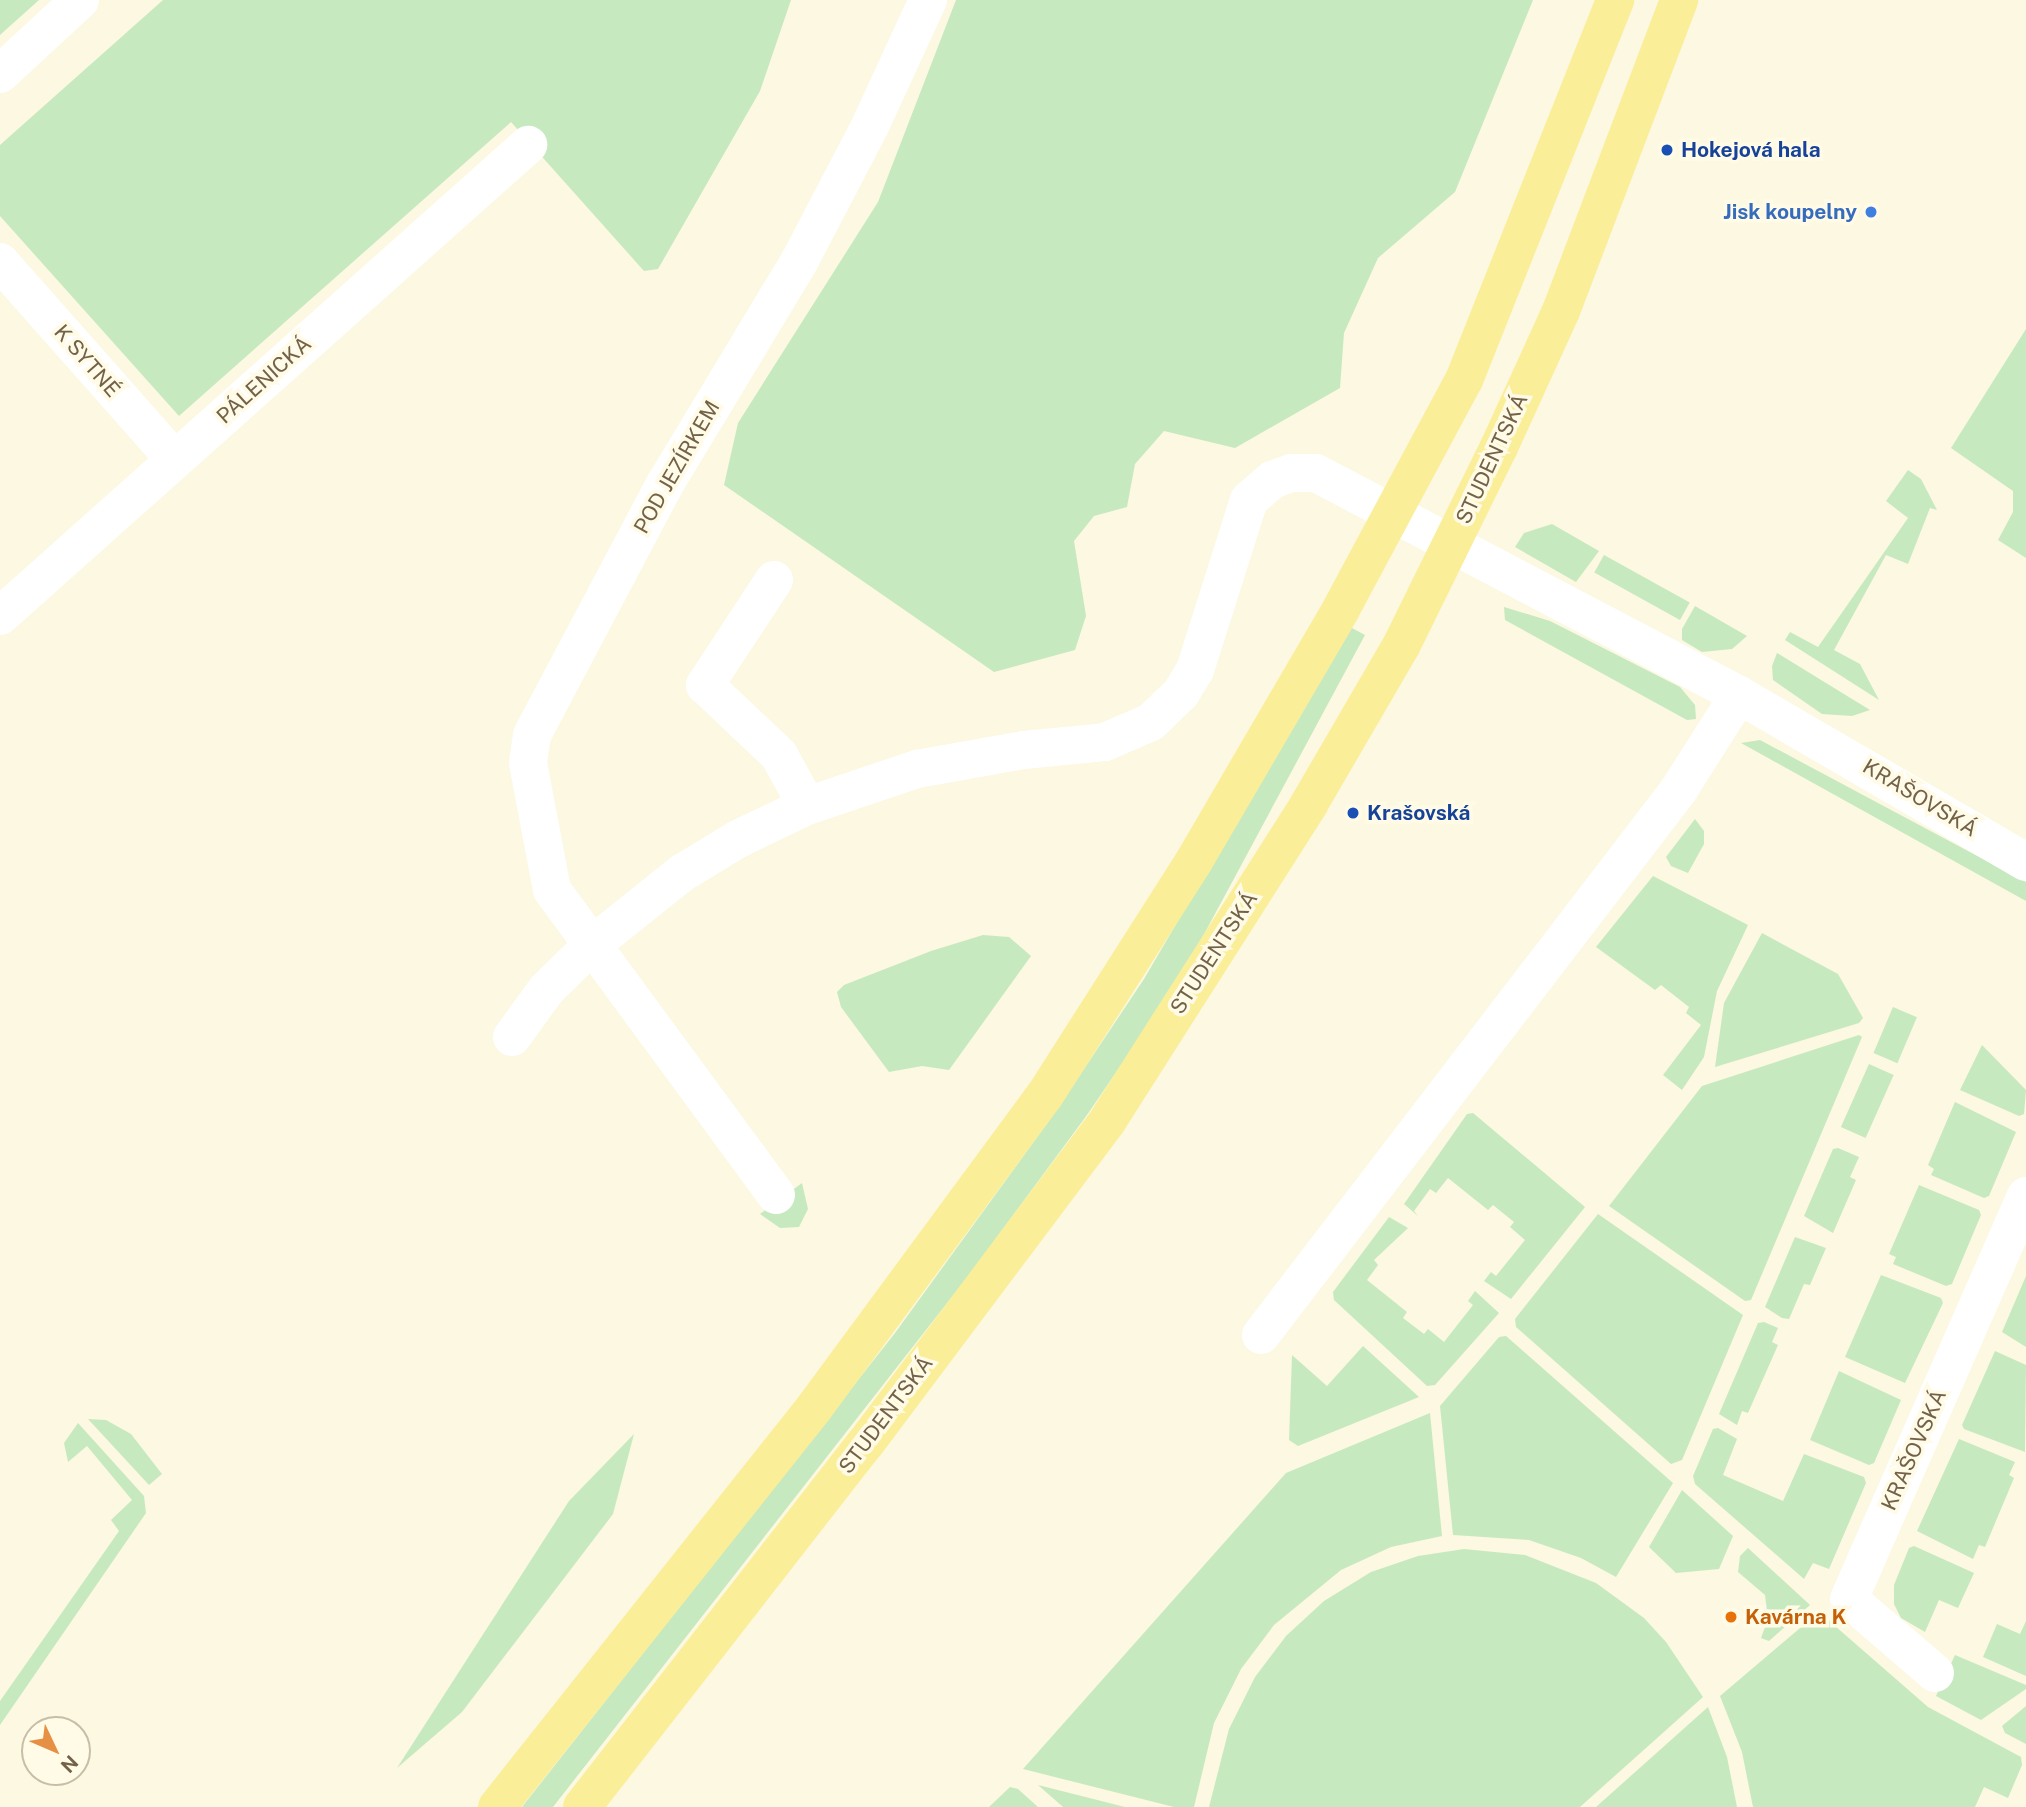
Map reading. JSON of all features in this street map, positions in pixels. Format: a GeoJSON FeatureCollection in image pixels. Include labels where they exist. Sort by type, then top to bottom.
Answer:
{"type":"FeatureCollection","features":[{"type":"Feature","properties":{"kind":"main road"},"geometry":{"type":"LineString","coordinates":[[497,1807],[814,1408],[1045,1095],[1194,860],[1392,513],[1464,380],[1615,0]]}},
{"type":"Feature","properties":{"kind":"main road","name":"STUDENTSKÁ"},"geometry":{"type":"LineString","coordinates":[[582,1807],[865,1444],[1108,1120],[1309,804],[1402,644],[1452,544],[1561,310],[1679,0]]}},
{"type":"Feature","properties":{"kind":"street"},"geometry":{"type":"LineString","coordinates":[[0,74],[80,0]]}},
{"type":"Feature","properties":{"kind":"street","name":"POD JEZÍRKEM"},"geometry":{"type":"LineString","coordinates":[[592,945],[552,890],[545,868],[528,763],[531,735],[665,484],[800,260],[870,127],[928,0]]}},
{"type":"Feature","properties":{"kind":"street","name":"PÁLENICKÁ"},"geometry":{"type":"LineString","coordinates":[[0,615],[528,145]]}},
{"type":"Feature","properties":{"kind":"street","name":"K SYTNÉ"},"geometry":{"type":"LineString","coordinates":[[0,262],[175,460]]}},
{"type":"Feature","properties":{"kind":"street"},"geometry":{"type":"LineString","coordinates":[[512,1037],[546,990],[592,945],[682,873],[807,806],[917,769],[1024,750],[1105,743],[1151,722],[1181,694],[1195,670],[1242,514],[1249,500],[1272,480],[1291,473],[1316,472],[1392,513]]}},
{"type":"Feature","properties":{"kind":"street","name":"KRAŠOVSKÁ"},"geometry":{"type":"LineString","coordinates":[[1392,513],[1739,695],[2026,862]]}},
{"type":"Feature","properties":{"kind":"street"},"geometry":{"type":"LineString","coordinates":[[774,580],[705,685],[779,755],[807,806]]}},
{"type":"Feature","properties":{"kind":"street"},"geometry":{"type":"LineString","coordinates":[[1261,1335],[1678,791],[1739,695]]}},
{"type":"Feature","properties":{"kind":"street"},"geometry":{"type":"LineString","coordinates":[[592,945],[776,1195]]}},
{"type":"Feature","properties":{"kind":"street","name":"KRAŠOVSKÁ"},"geometry":{"type":"LineString","coordinates":[[1935,1673],[1849,1599],[2026,1196]]}},
{"type":"Feature","properties":{"kind":"green space"},"geometry":{"type":"Polygon","coordinates":[[[0,0],[39,0],[0,35],[0,0]]]}},
{"type":"Feature","properties":{"kind":"green space"},"geometry":{"type":"Polygon","coordinates":[[[163,0],[791,0],[760,91],[658,269],[644,271],[511,122],[179,416],[0,216],[0,145],[163,0]]]}},
{"type":"Feature","properties":{"kind":"green space"},"geometry":{"type":"Polygon","coordinates":[[[956,0],[1533,0],[1455,192],[1378,258],[1344,333],[1340,388],[1235,448],[1164,431],[1135,464],[1127,507],[1094,516],[1074,541],[1086,616],[1075,650],[994,672],[724,485],[738,423],[878,202],[956,0]]]}},
{"type":"Feature","properties":{"kind":"green space"},"geometry":{"type":"Polygon","coordinates":[[[2026,329],[2026,558],[1998,540],[2013,512],[2013,491],[1951,448],[2026,329]]]}},
{"type":"Feature","properties":{"kind":"green space"},"geometry":{"type":"Polygon","coordinates":[[[1908,470],[1921,479],[1937,510],[1930,508],[1908,564],[1886,555],[1834,650],[1860,664],[1879,700],[1785,640],[1790,632],[1818,647],[1908,518],[1886,501],[1908,470]]]}},
{"type":"Feature","properties":{"kind":"green space"},"geometry":{"type":"Polygon","coordinates":[[[1552,524],[1599,551],[1576,582],[1515,547],[1524,533],[1552,524]]]}},
{"type":"Feature","properties":{"kind":"green space"},"geometry":{"type":"Polygon","coordinates":[[[1604,555],[1690,603],[1680,620],[1594,572],[1604,555]]]}},
{"type":"Feature","properties":{"kind":"green space"},"geometry":{"type":"Polygon","coordinates":[[[1695,606],[1747,636],[1732,649],[1702,652],[1682,640],[1682,629],[1695,606]]]}},
{"type":"Feature","properties":{"kind":"green space"},"geometry":{"type":"Polygon","coordinates":[[[1504,607],[1550,621],[1680,687],[1695,705],[1696,719],[1687,720],[1505,620],[1504,607]]]}},
{"type":"Feature","properties":{"kind":"green space"},"geometry":{"type":"Polygon","coordinates":[[[1350,627],[1365,635],[1202,938],[1175,986],[1087,1115],[969,1275],[553,1807],[522,1807],[895,1333],[1056,1111],[1144,979],[1350,627]]]}},
{"type":"Feature","properties":{"kind":"green space"},"geometry":{"type":"Polygon","coordinates":[[[1777,653],[1870,710],[1852,716],[1822,714],[1773,680],[1772,666],[1777,653]]]}},
{"type":"Feature","properties":{"kind":"green space"},"geometry":{"type":"Polygon","coordinates":[[[1760,740],[2026,882],[2026,901],[1741,743],[1760,740]]]}},
{"type":"Feature","properties":{"kind":"green space"},"geometry":{"type":"Polygon","coordinates":[[[1695,819],[1704,831],[1704,844],[1688,873],[1671,866],[1666,857],[1695,819]]]}},
{"type":"Feature","properties":{"kind":"green space"},"geometry":{"type":"Polygon","coordinates":[[[1653,876],[1748,925],[1717,991],[1704,1057],[1682,1090],[1663,1075],[1701,1025],[1686,1013],[1689,1007],[1661,985],[1655,990],[1596,947],[1653,876]]]}},
{"type":"Feature","properties":{"kind":"green space"},"geometry":{"type":"Polygon","coordinates":[[[1762,933],[1838,974],[1863,1018],[1859,1023],[1715,1067],[1724,1003],[1762,933]]]}},
{"type":"Feature","properties":{"kind":"green space"},"geometry":{"type":"Polygon","coordinates":[[[983,935],[1009,937],[1031,956],[949,1070],[922,1066],[889,1072],[841,1007],[837,992],[844,985],[931,951],[983,935]]]}},
{"type":"Feature","properties":{"kind":"green space"},"geometry":{"type":"Polygon","coordinates":[[[1893,1007],[1917,1017],[1897,1063],[1873,1053],[1893,1007]]]}},
{"type":"Feature","properties":{"kind":"green space"},"geometry":{"type":"Polygon","coordinates":[[[1859,1035],[1862,1037],[1751,1300],[1745,1301],[1609,1206],[1702,1086],[1859,1035]]]}},
{"type":"Feature","properties":{"kind":"green space"},"geometry":{"type":"Polygon","coordinates":[[[1982,1045],[2026,1090],[2024,1114],[2019,1116],[1960,1090],[1982,1045]]]}},
{"type":"Feature","properties":{"kind":"green space"},"geometry":{"type":"Polygon","coordinates":[[[1869,1064],[1894,1075],[1866,1138],[1841,1127],[1869,1064]]]}},
{"type":"Feature","properties":{"kind":"green space"},"geometry":{"type":"Polygon","coordinates":[[[1955,1102],[2016,1132],[1989,1196],[1984,1198],[1931,1175],[1934,1169],[1928,1165],[1955,1102]]]}},
{"type":"Feature","properties":{"kind":"green space"},"geometry":{"type":"Polygon","coordinates":[[[1473,1113],[1585,1207],[1511,1299],[1484,1281],[1491,1272],[1496,1276],[1525,1240],[1510,1227],[1514,1222],[1493,1205],[1488,1210],[1448,1178],[1436,1193],[1430,1189],[1414,1211],[1418,1216],[1404,1204],[1467,1114],[1473,1113]]]}},
{"type":"Feature","properties":{"kind":"green space"},"geometry":{"type":"Polygon","coordinates":[[[1838,1148],[1859,1157],[1850,1177],[1856,1180],[1833,1233],[1804,1216],[1833,1149],[1838,1148]]]}},
{"type":"Feature","properties":{"kind":"green space"},"geometry":{"type":"Polygon","coordinates":[[[802,1183],[808,1209],[799,1227],[780,1228],[760,1214],[802,1183]]]}},
{"type":"Feature","properties":{"kind":"green space"},"geometry":{"type":"Polygon","coordinates":[[[1919,1185],[1979,1210],[1981,1215],[1952,1284],[1946,1286],[1893,1264],[1896,1257],[1889,1254],[1919,1185]]]}},
{"type":"Feature","properties":{"kind":"green space"},"geometry":{"type":"Polygon","coordinates":[[[1598,1214],[1743,1315],[1682,1460],[1671,1464],[1516,1327],[1515,1319],[1598,1214]]]}},
{"type":"Feature","properties":{"kind":"green space"},"geometry":{"type":"Polygon","coordinates":[[[1389,1217],[1408,1228],[1374,1260],[1378,1265],[1367,1280],[1407,1312],[1403,1318],[1424,1334],[1428,1329],[1444,1342],[1473,1305],[1468,1301],[1475,1291],[1499,1313],[1435,1385],[1427,1386],[1334,1300],[1333,1292],[1389,1217]]]}},
{"type":"Feature","properties":{"kind":"green space"},"geometry":{"type":"Polygon","coordinates":[[[1795,1237],[1826,1248],[1810,1285],[1804,1284],[1789,1319],[1782,1318],[1765,1307],[1795,1237]]]}},
{"type":"Feature","properties":{"kind":"green space"},"geometry":{"type":"Polygon","coordinates":[[[1881,1275],[1941,1298],[1943,1303],[1905,1383],[1845,1357],[1881,1275]]]}},
{"type":"Feature","properties":{"kind":"green space"},"geometry":{"type":"Polygon","coordinates":[[[2026,1276],[2026,1347],[2002,1332],[2026,1276]]]}},
{"type":"Feature","properties":{"kind":"green space"},"geometry":{"type":"Polygon","coordinates":[[[1764,1322],[1778,1328],[1772,1342],[1778,1345],[1748,1413],[1742,1411],[1737,1425],[1719,1414],[1758,1323],[1764,1322]]]}},
{"type":"Feature","properties":{"kind":"green space"},"geometry":{"type":"Polygon","coordinates":[[[1506,1336],[1673,1483],[1616,1577],[1581,1558],[1529,1540],[1453,1535],[1440,1406],[1499,1337],[1506,1336]]]}},
{"type":"Feature","properties":{"kind":"green space"},"geometry":{"type":"Polygon","coordinates":[[[1363,1346],[1419,1397],[1298,1446],[1289,1440],[1292,1355],[1327,1386],[1363,1346]]]}},
{"type":"Feature","properties":{"kind":"green space"},"geometry":{"type":"Polygon","coordinates":[[[1995,1351],[2026,1365],[2025,1452],[1964,1429],[1962,1425],[1995,1351]]]}},
{"type":"Feature","properties":{"kind":"green space"},"geometry":{"type":"Polygon","coordinates":[[[1839,1371],[1901,1400],[1874,1463],[1869,1465],[1810,1440],[1839,1371]]]}},
{"type":"Feature","properties":{"kind":"green space"},"geometry":{"type":"Polygon","coordinates":[[[1430,1413],[1442,1536],[1391,1547],[1341,1570],[1274,1625],[1241,1669],[1214,1723],[1194,1807],[1174,1807],[1023,1769],[1286,1473],[1430,1413]]]}},
{"type":"Feature","properties":{"kind":"green space"},"geometry":{"type":"Polygon","coordinates":[[[88,1419],[106,1420],[131,1434],[162,1474],[149,1485],[88,1419]]]}},
{"type":"Feature","properties":{"kind":"green space"},"geometry":{"type":"Polygon","coordinates":[[[78,1423],[144,1496],[146,1513],[0,1725],[0,1701],[119,1531],[111,1520],[132,1500],[87,1446],[68,1462],[64,1443],[78,1423]]]}},
{"type":"Feature","properties":{"kind":"green space"},"geometry":{"type":"Polygon","coordinates":[[[1718,1428],[1737,1439],[1723,1475],[1783,1501],[1804,1454],[1864,1477],[1866,1483],[1829,1569],[1813,1563],[1804,1579],[1695,1484],[1693,1476],[1713,1429],[1718,1428]]]}},
{"type":"Feature","properties":{"kind":"green space"},"geometry":{"type":"Polygon","coordinates":[[[634,1434],[613,1514],[462,1712],[397,1768],[569,1501],[634,1434]]]}},
{"type":"Feature","properties":{"kind":"green space"},"geometry":{"type":"Polygon","coordinates":[[[1959,1439],[2015,1462],[2009,1475],[2014,1478],[1985,1547],[1979,1545],[1973,1559],[1917,1531],[1959,1439]]]}},
{"type":"Feature","properties":{"kind":"green space"},"geometry":{"type":"Polygon","coordinates":[[[1682,1490],[1733,1536],[1719,1569],[1676,1573],[1649,1547],[1682,1490]]]}},
{"type":"Feature","properties":{"kind":"green space"},"geometry":{"type":"Polygon","coordinates":[[[1914,1546],[1974,1573],[1958,1608],[1939,1600],[1925,1632],[1901,1618],[1894,1604],[1894,1585],[1909,1548],[1914,1546]]]}},
{"type":"Feature","properties":{"kind":"green space"},"geometry":{"type":"Polygon","coordinates":[[[1748,1548],[1810,1605],[1769,1641],[1761,1638],[1768,1619],[1765,1595],[1738,1572],[1740,1556],[1748,1548]]]}},
{"type":"Feature","properties":{"kind":"green space"},"geometry":{"type":"Polygon","coordinates":[[[1464,1549],[1525,1555],[1596,1583],[1644,1618],[1666,1642],[1703,1697],[1580,1807],[1209,1807],[1229,1729],[1255,1677],[1286,1636],[1324,1601],[1371,1572],[1418,1556],[1464,1549]]]}},
{"type":"Feature","properties":{"kind":"green space"},"geometry":{"type":"Polygon","coordinates":[[[1819,1612],[1928,1707],[2021,1757],[2022,1765],[2008,1798],[1984,1787],[1975,1807],[1753,1807],[1742,1752],[1720,1696],[1819,1612]]]}},
{"type":"Feature","properties":{"kind":"green space"},"geometry":{"type":"Polygon","coordinates":[[[2026,1621],[2026,1676],[1983,1657],[1997,1624],[2020,1634],[2026,1621]]]}},
{"type":"Feature","properties":{"kind":"green space"},"geometry":{"type":"Polygon","coordinates":[[[1955,1655],[2026,1685],[2026,1689],[1981,1720],[1936,1696],[1955,1655]]]}},
{"type":"Feature","properties":{"kind":"green space"},"geometry":{"type":"Polygon","coordinates":[[[2026,1706],[2026,1744],[2005,1733],[2002,1726],[2026,1706]]]}},
{"type":"Feature","properties":{"kind":"green space"},"geometry":{"type":"Polygon","coordinates":[[[1708,1707],[1727,1757],[1737,1807],[1596,1807],[1708,1707]]]}},
{"type":"Feature","properties":{"kind":"green space"},"geometry":{"type":"Polygon","coordinates":[[[1038,1785],[1125,1807],[1063,1807],[1038,1785]]]}},
{"type":"Feature","properties":{"kind":"green space"},"geometry":{"type":"Polygon","coordinates":[[[1010,1787],[1018,1789],[1038,1807],[989,1807],[1010,1787]]]}},
{"type":"Feature","properties":{"kind":"place","name":"Hokejová hala"},"geometry":{"type":"Point","coordinates":[1667,150]}},
{"type":"Feature","properties":{"kind":"place","name":"Jisk koupelny"},"geometry":{"type":"Point","coordinates":[1871,212]}},
{"type":"Feature","properties":{"kind":"place","name":"Krašovská"},"geometry":{"type":"Point","coordinates":[1353,813]}},
{"type":"Feature","properties":{"kind":"place","name":"Kavárna K"},"geometry":{"type":"Point","coordinates":[1731,1617]}}]}
